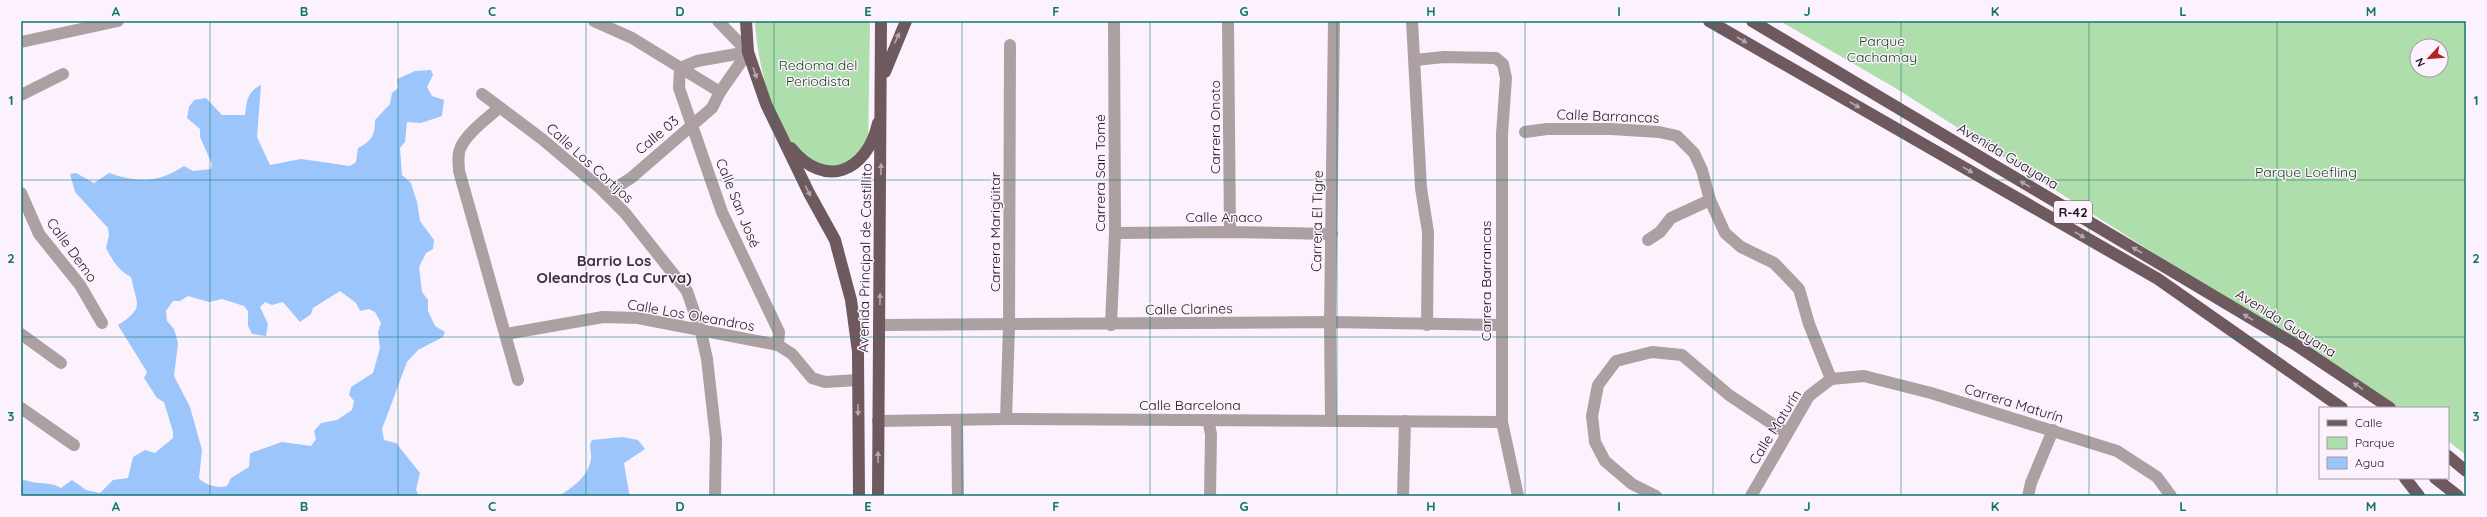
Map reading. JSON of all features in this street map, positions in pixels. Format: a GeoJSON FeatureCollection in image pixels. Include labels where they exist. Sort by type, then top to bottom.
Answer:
{"type":"FeatureCollection","features":[{"type":"Feature","properties":{"kind":"main road","name":"Avenida Principal de Castillito"},"geometry":{"type":"LineString","coordinates":[[746,21],[748,52],[766,104],[779,134],[835,240],[856,329],[859,496]]}},
{"type":"Feature","properties":{"kind":"main road","name":"Avenida Principal de Castillito"},"geometry":{"type":"LineString","coordinates":[[878,496],[882,82],[881,21]]}},
{"type":"Feature","properties":{"kind":"main road"},"geometry":{"type":"LineString","coordinates":[[779,134],[798,156],[810,166],[822,171],[836,172],[846,169],[868,151],[874,136],[882,82],[894,46],[906,21]]}},
{"type":"Feature","properties":{"kind":"main road","name":"R-42"},"geometry":{"type":"LineString","coordinates":[[1708,21],[2158,279],[2340,407]]}},
{"type":"Feature","properties":{"kind":"main road","name":"Avenida Guayana"},"geometry":{"type":"LineString","coordinates":[[1752,21],[2296,345],[2389,407]]}},
{"type":"Feature","properties":{"kind":"main road"},"geometry":{"type":"LineString","coordinates":[[2306,384],[2333,407]]}},
{"type":"Feature","properties":{"kind":"main road"},"geometry":{"type":"LineString","coordinates":[[2449,457],[2466,471]]}},
{"type":"Feature","properties":{"kind":"main road"},"geometry":{"type":"LineString","coordinates":[[2406,479],[2419,496]]}},
{"type":"Feature","properties":{"kind":"main road"},"geometry":{"type":"LineString","coordinates":[[2437,479],[2458,496]]}},
{"type":"Feature","properties":{"kind":"street"},"geometry":{"type":"LineString","coordinates":[[21,42],[118,21]]}},
{"type":"Feature","properties":{"kind":"street"},"geometry":{"type":"LineString","coordinates":[[594,21],[632,38],[720,92]]}},
{"type":"Feature","properties":{"kind":"street"},"geometry":{"type":"LineString","coordinates":[[718,21],[748,52]]}},
{"type":"Feature","properties":{"kind":"street","name":"Carrera San Tomé"},"geometry":{"type":"LineString","coordinates":[[1111,325],[1116,233],[1114,21]]}},
{"type":"Feature","properties":{"kind":"street","name":"Carrera Onoto"},"geometry":{"type":"LineString","coordinates":[[1228,21],[1230,232]]}},
{"type":"Feature","properties":{"kind":"street","name":"Carrera El Tigre"},"geometry":{"type":"LineString","coordinates":[[1331,421],[1330,322],[1334,21]]}},
{"type":"Feature","properties":{"kind":"street"},"geometry":{"type":"LineString","coordinates":[[1412,21],[1420,188],[1428,232],[1428,325]]}},
{"type":"Feature","properties":{"kind":"street","name":"Carrera Marigüitar"},"geometry":{"type":"LineString","coordinates":[[1006,419],[1009,326],[1010,45]]}},
{"type":"Feature","properties":{"kind":"street"},"geometry":{"type":"LineString","coordinates":[[680,68],[697,61],[748,52]]}},
{"type":"Feature","properties":{"kind":"street","name":"Calle 03"},"geometry":{"type":"LineString","coordinates":[[606,194],[631,178],[712,108],[720,92],[748,52]]}},
{"type":"Feature","properties":{"kind":"street","name":"Carrera Barrancas"},"geometry":{"type":"LineString","coordinates":[[1415,60],[1444,57],[1496,58],[1503,64],[1506,78],[1502,134],[1500,325],[1502,422],[1518,496]]}},
{"type":"Feature","properties":{"kind":"street","name":"Calle San José"},"geometry":{"type":"LineString","coordinates":[[680,68],[679,88],[691,126],[722,212],[779,332],[778,345]]}},
{"type":"Feature","properties":{"kind":"street"},"geometry":{"type":"LineString","coordinates":[[21,95],[63,74]]}},
{"type":"Feature","properties":{"kind":"street","name":"Calle Los Cortijos"},"geometry":{"type":"LineString","coordinates":[[482,94],[542,139],[606,194],[625,213],[687,291],[701,332],[716,439],[715,496]]}},
{"type":"Feature","properties":{"kind":"street"},"geometry":{"type":"LineString","coordinates":[[499,108],[464,142],[459,150],[458,161],[459,171],[518,380]]}},
{"type":"Feature","properties":{"kind":"street","name":"Calle Barrancas"},"geometry":{"type":"LineString","coordinates":[[1526,132],[1547,129],[1611,129],[1659,132],[1677,136],[1694,153],[1702,170],[1710,200],[1725,233],[1741,247],[1774,263],[1799,289],[1811,330],[1831,379]]}},
{"type":"Feature","properties":{"kind":"street","name":"Calle Demo"},"geometry":{"type":"LineString","coordinates":[[21,193],[39,234],[80,285],[102,323]]}},
{"type":"Feature","properties":{"kind":"street"},"geometry":{"type":"LineString","coordinates":[[1648,240],[1660,232],[1671,218],[1710,200]]}},
{"type":"Feature","properties":{"kind":"street","name":"Calle Anaco"},"geometry":{"type":"LineString","coordinates":[[1116,233],[1230,232],[1332,234]]}},
{"type":"Feature","properties":{"kind":"street","name":"Calle Los Oleandros"},"geometry":{"type":"LineString","coordinates":[[506,334],[603,317],[638,318],[701,332],[778,345],[792,354],[812,378],[825,382],[858,380]]}},
{"type":"Feature","properties":{"kind":"street","name":"Calle Clarines"},"geometry":{"type":"LineString","coordinates":[[879,325],[1009,326],[1330,322],[1428,325],[1500,325]]}},
{"type":"Feature","properties":{"kind":"street"},"geometry":{"type":"LineString","coordinates":[[21,334],[61,364]]}},
{"type":"Feature","properties":{"kind":"street"},"geometry":{"type":"LineString","coordinates":[[1656,496],[1632,484],[1605,461],[1595,442],[1592,416],[1598,385],[1616,361],[1652,352],[1682,355],[1729,395],[1786,433]]}},
{"type":"Feature","properties":{"kind":"street","name":"Carrera Maturín"},"geometry":{"type":"LineString","coordinates":[[1831,379],[1864,376],[1931,393],[2117,451],[2157,477],[2171,496]]}},
{"type":"Feature","properties":{"kind":"street","name":"Calle Maturín"},"geometry":{"type":"LineString","coordinates":[[1751,496],[1786,433],[1809,396],[1831,379]]}},
{"type":"Feature","properties":{"kind":"street"},"geometry":{"type":"LineString","coordinates":[[21,408],[74,445]]}},
{"type":"Feature","properties":{"kind":"street","name":"Calle Barcelona"},"geometry":{"type":"LineString","coordinates":[[878,421],[1006,419],[1502,422]]}},
{"type":"Feature","properties":{"kind":"street"},"geometry":{"type":"LineString","coordinates":[[957,420],[958,496]]}},
{"type":"Feature","properties":{"kind":"street"},"geometry":{"type":"LineString","coordinates":[[1208,420],[1211,434],[1210,496]]}},
{"type":"Feature","properties":{"kind":"street"},"geometry":{"type":"LineString","coordinates":[[1403,496],[1405,421]]}},
{"type":"Feature","properties":{"kind":"street"},"geometry":{"type":"LineString","coordinates":[[2028,496],[2031,483],[2053,430]]}},
{"type":"Feature","properties":{"kind":"green space","name":"Redoma del Periodista"},"geometry":{"type":"Polygon","coordinates":[[[755,21],[870,21],[868,151],[849,168],[829,168],[818,166],[800,155],[789,141],[774,109],[762,72],[755,21]]]}},
{"type":"Feature","properties":{"kind":"green space","name":"Parque Loefling"},"geometry":{"type":"Polygon","coordinates":[[[1780,21],[2466,21],[2466,455],[2449,442],[2449,407],[2394,407],[1897,89],[1780,21]]]}},
{"type":"Feature","properties":{"kind":"water"},"geometry":{"type":"Polygon","coordinates":[[[431,70],[433,75],[427,87],[432,96],[444,100],[442,116],[421,123],[407,122],[405,142],[400,148],[402,175],[411,183],[417,202],[420,221],[434,240],[433,249],[426,253],[419,267],[422,292],[428,300],[428,311],[435,326],[445,332],[443,337],[418,350],[407,362],[382,429],[384,440],[396,443],[420,473],[416,490],[419,496],[21,496],[21,481],[25,480],[52,484],[61,488],[72,480],[86,490],[100,493],[113,480],[128,478],[133,457],[145,450],[155,453],[173,438],[173,432],[164,402],[157,398],[144,378],[147,372],[118,325],[136,310],[137,300],[131,277],[116,265],[111,257],[106,248],[109,235],[108,228],[75,192],[70,174],[76,173],[94,183],[109,173],[130,179],[148,180],[166,176],[184,166],[193,171],[211,169],[212,164],[200,137],[200,129],[187,118],[189,107],[194,100],[206,98],[222,115],[245,115],[248,97],[261,85],[257,137],[270,165],[301,159],[350,166],[356,162],[358,148],[367,143],[372,137],[375,120],[390,104],[392,93],[398,88],[397,79],[415,71],[431,70]],[[340,291],[313,308],[311,314],[300,322],[283,302],[272,305],[265,302],[260,307],[268,324],[266,336],[252,334],[248,326],[248,311],[244,306],[222,299],[209,302],[188,296],[180,301],[173,301],[166,311],[167,321],[174,329],[178,343],[174,376],[190,407],[202,450],[199,478],[216,487],[227,486],[231,478],[249,467],[250,454],[253,452],[282,442],[311,446],[316,439],[314,431],[321,423],[337,420],[352,410],[354,401],[349,395],[351,387],[373,373],[380,348],[378,332],[381,323],[375,312],[369,309],[360,311],[356,303],[340,291]]]}},
{"type":"Feature","properties":{"kind":"water"},"geometry":{"type":"Polygon","coordinates":[[[622,437],[638,440],[645,449],[624,463],[629,493],[632,496],[559,496],[579,481],[587,471],[591,459],[590,445],[592,440],[622,437]]]}},
{"type":"Feature","properties":{"kind":"district","name":"Barrio Los Oleandros (La Curva)"},"geometry":{"type":"Point","coordinates":[614,270]}},
{"type":"Feature","properties":{"kind":"park label","name":"Parque Cachamay"},"geometry":{"type":"Point","coordinates":[1882,50]}}]}
